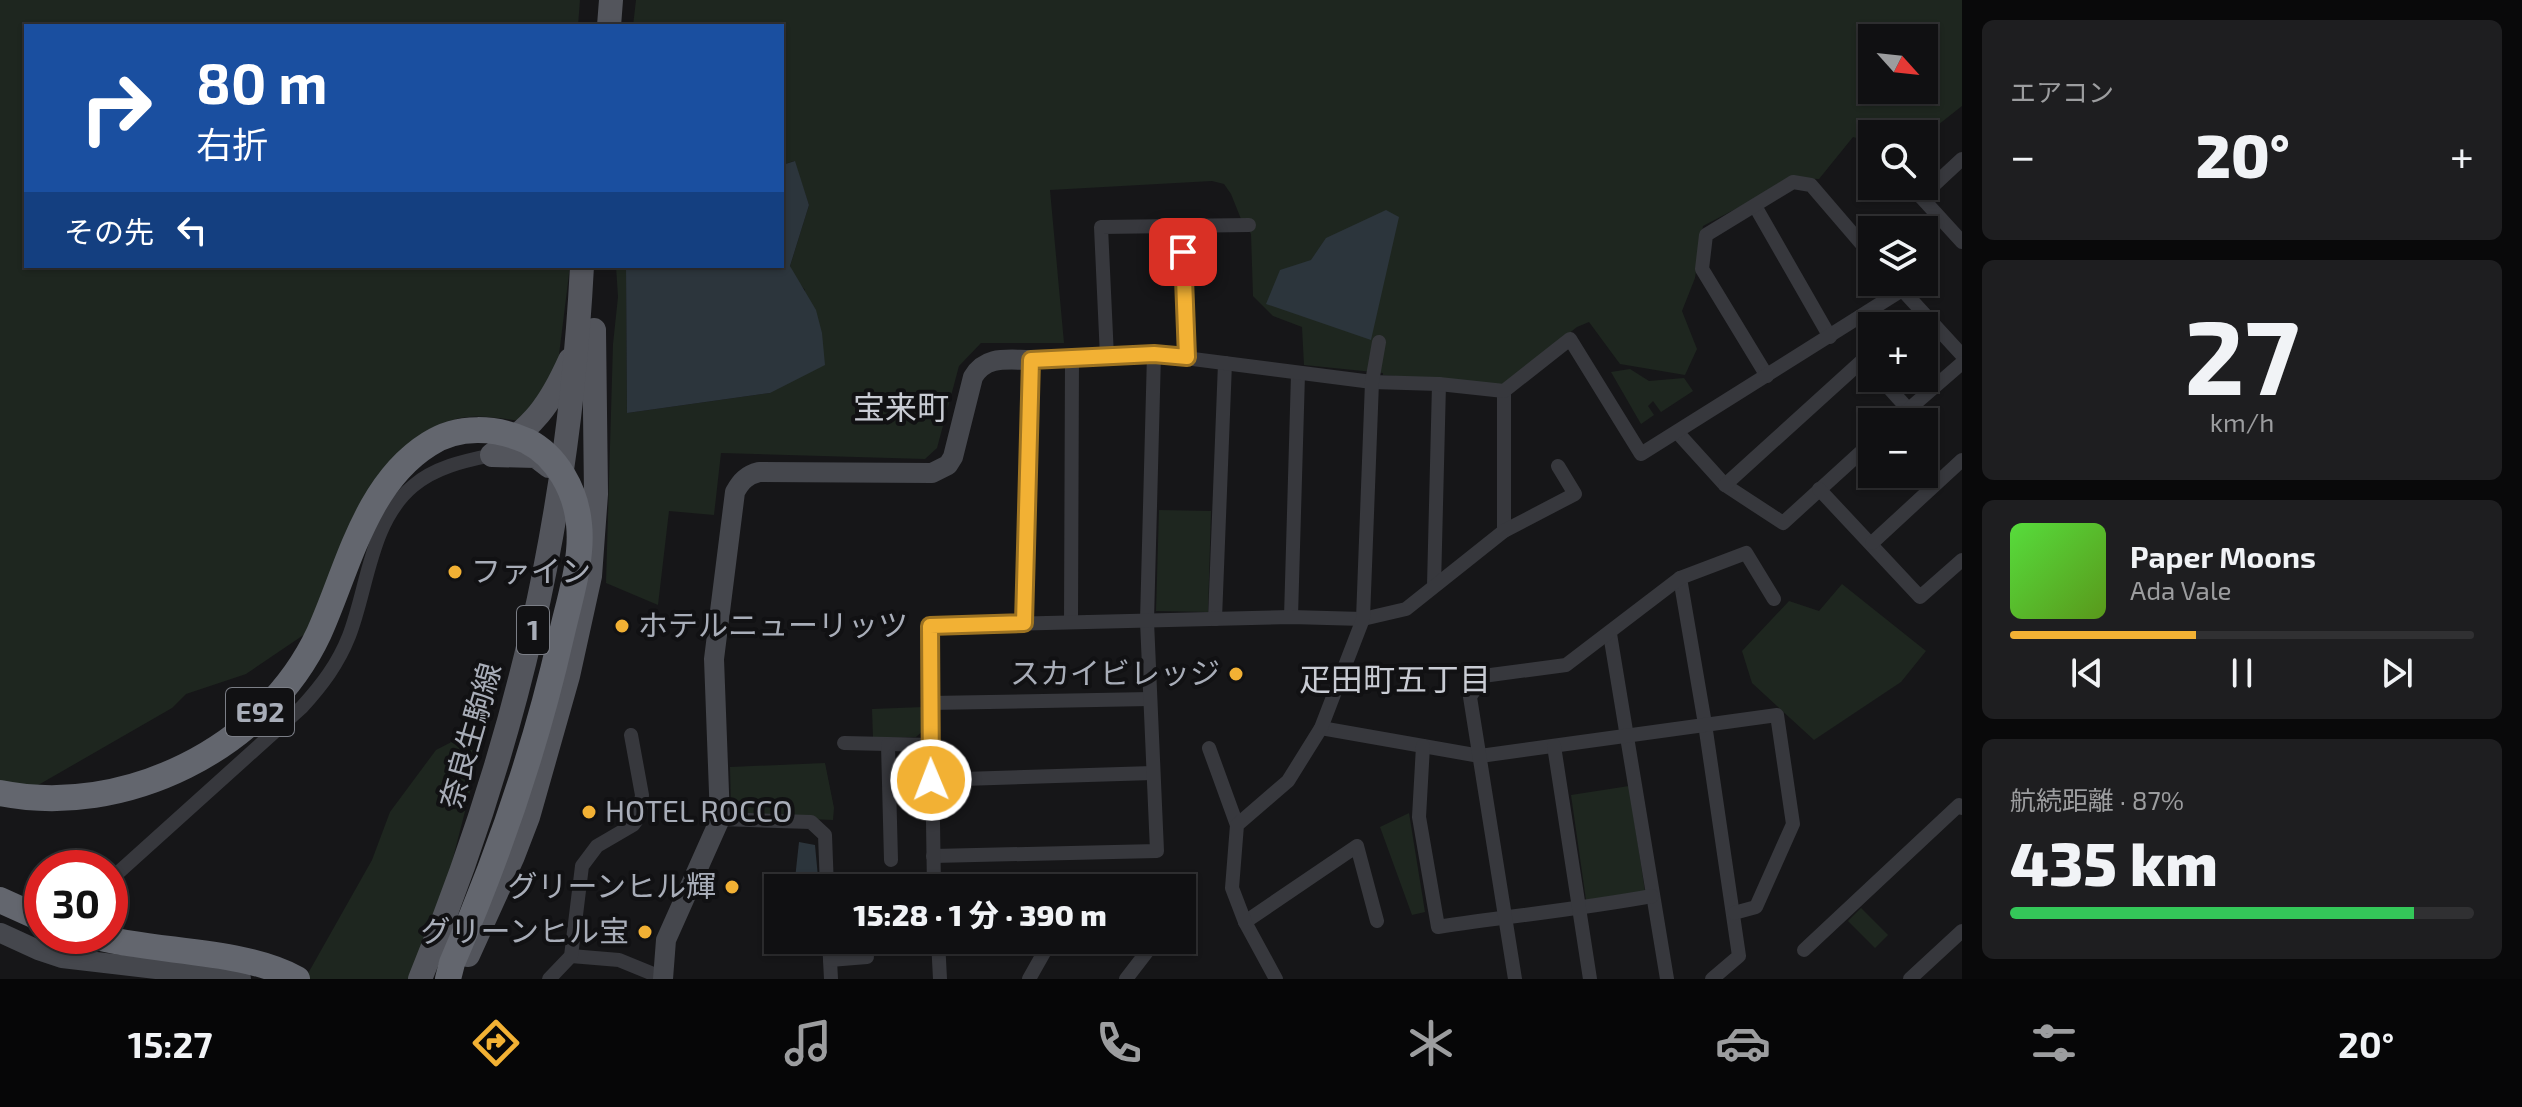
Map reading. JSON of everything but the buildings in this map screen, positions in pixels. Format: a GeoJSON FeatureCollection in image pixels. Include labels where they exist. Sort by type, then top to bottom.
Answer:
{"type":"FeatureCollection","features":[{"type":"Feature","properties":{"kind":"highway","name":"E92"},"geometry":{"type":"LineString","coordinates":[[0,793],[61,799],[108,794],[175,771],[234,735],[281,691],[308,654],[371,511],[399,468],[433,441],[468,430],[489,430],[520,439],[559,468],[570,488],[580,526],[575,571],[531,757],[509,825],[451,975]]}},
{"type":"Feature","properties":{"kind":"highway"},"geometry":{"type":"LineString","coordinates":[[128,944],[255,963],[276,968],[297,979]]}},
{"type":"Feature","properties":{"kind":"main road"},"geometry":{"type":"LineString","coordinates":[[594,24],[596,0]]}},
{"type":"Feature","properties":{"kind":"main road"},"geometry":{"type":"LineString","coordinates":[[609,24],[611,0]]}},
{"type":"Feature","properties":{"kind":"main road","name":"奈良生駒線"},"geometry":{"type":"LineString","coordinates":[[451,975],[513,856],[528,817],[568,676],[585,600],[596,494],[582,268]]}},
{"type":"Feature","properties":{"kind":"main road","name":"奈良生駒線"},"geometry":{"type":"LineString","coordinates":[[420,979],[476,833],[530,645],[597,268]]}},
{"type":"Feature","properties":{"kind":"main road"},"geometry":{"type":"LineString","coordinates":[[492,455],[536,420],[586,337]]}},
{"type":"Feature","properties":{"kind":"main road"},"geometry":{"type":"LineString","coordinates":[[492,455],[523,454],[546,462],[554,471],[557,482],[557,503]]}},
{"type":"Feature","properties":{"kind":"street"},"geometry":{"type":"LineString","coordinates":[[1938,176],[1962,159]]}},
{"type":"Feature","properties":{"kind":"street"},"geometry":{"type":"LineString","coordinates":[[1767,376],[1702,269],[1706,235],[1793,182],[1811,185],[1858,240]]}},
{"type":"Feature","properties":{"kind":"street"},"geometry":{"type":"LineString","coordinates":[[1924,200],[1959,234]]}},
{"type":"Feature","properties":{"kind":"street"},"geometry":{"type":"LineString","coordinates":[[1755,206],[1830,337]]}},
{"type":"Feature","properties":{"kind":"street"},"geometry":{"type":"LineString","coordinates":[[1107,357],[1101,227],[1249,225]]}},
{"type":"Feature","properties":{"kind":"street"},"geometry":{"type":"LineString","coordinates":[[1183,226],[1187,357]]}},
{"type":"Feature","properties":{"kind":"street"},"geometry":{"type":"LineString","coordinates":[[571,956],[619,960],[663,978],[666,940],[720,819],[714,659],[735,492],[739,484],[752,474],[932,473],[941,470],[953,457],[973,377],[978,369],[993,360],[1154,354],[1372,382],[1439,384],[1504,391],[1570,339],[1641,454],[1830,337],[1885,296]]}},
{"type":"Feature","properties":{"kind":"street"},"geometry":{"type":"LineString","coordinates":[[1907,296],[1962,355]]}},
{"type":"Feature","properties":{"kind":"street"},"geometry":{"type":"LineString","coordinates":[[1237,825],[1288,781],[1321,728],[1363,619],[1372,382],[1379,342]]}},
{"type":"Feature","properties":{"kind":"street"},"geometry":{"type":"LineString","coordinates":[[933,856],[1157,851],[1147,621],[1154,354]]}},
{"type":"Feature","properties":{"kind":"street"},"geometry":{"type":"LineString","coordinates":[[1071,622],[1072,358]]}},
{"type":"Feature","properties":{"kind":"street"},"geometry":{"type":"LineString","coordinates":[[1024,623],[1031,360]]}},
{"type":"Feature","properties":{"kind":"street"},"geometry":{"type":"LineString","coordinates":[[1215,619],[1225,363]]}},
{"type":"Feature","properties":{"kind":"street"},"geometry":{"type":"LineString","coordinates":[[1909,408],[1962,363]]}},
{"type":"Feature","properties":{"kind":"street"},"geometry":{"type":"LineString","coordinates":[[1725,485],[1858,364]]}},
{"type":"Feature","properties":{"kind":"street"},"geometry":{"type":"LineString","coordinates":[[1291,617],[1298,374]]}},
{"type":"Feature","properties":{"kind":"street"},"geometry":{"type":"LineString","coordinates":[[1434,586],[1439,384]]}},
{"type":"Feature","properties":{"kind":"street"},"geometry":{"type":"LineString","coordinates":[[1504,391],[1504,531]]}},
{"type":"Feature","properties":{"kind":"street"},"geometry":{"type":"LineString","coordinates":[[1893,392],[1907,408]]}},
{"type":"Feature","properties":{"kind":"street"},"geometry":{"type":"LineString","coordinates":[[1677,432],[1725,485],[1783,523],[1858,454]]}},
{"type":"Feature","properties":{"kind":"street"},"geometry":{"type":"LineString","coordinates":[[128,864],[302,707],[321,686],[339,661],[379,539],[398,499],[433,472],[492,455]]}},
{"type":"Feature","properties":{"kind":"street"},"geometry":{"type":"LineString","coordinates":[[1872,543],[1962,460]]}},
{"type":"Feature","properties":{"kind":"street"},"geometry":{"type":"LineString","coordinates":[[934,874],[930,626],[1291,617],[1363,619],[1406,609],[1504,531],[1575,494],[1558,466]]}},
{"type":"Feature","properties":{"kind":"street"},"geometry":{"type":"LineString","coordinates":[[1819,489],[1920,597],[1962,560]]}},
{"type":"Feature","properties":{"kind":"street"},"geometry":{"type":"LineString","coordinates":[[1515,979],[1470,697],[1483,676],[1566,665],[1680,578],[1746,553],[1774,599]]}},
{"type":"Feature","properties":{"kind":"street"},"geometry":{"type":"LineString","coordinates":[[1680,578],[1739,956],[1712,979]]}},
{"type":"Feature","properties":{"kind":"street"},"geometry":{"type":"LineString","coordinates":[[1610,634],[1667,979]]}},
{"type":"Feature","properties":{"kind":"street"},"geometry":{"type":"LineString","coordinates":[[930,703],[1150,699]]}},
{"type":"Feature","properties":{"kind":"street"},"geometry":{"type":"LineString","coordinates":[[1321,728],[1480,756],[1777,715],[1793,824],[1756,907],[1734,913]]}},
{"type":"Feature","properties":{"kind":"street"},"geometry":{"type":"LineString","coordinates":[[549,979],[571,956],[582,866],[597,846],[633,825],[639,817],[642,795],[631,735]]}},
{"type":"Feature","properties":{"kind":"street"},"geometry":{"type":"LineString","coordinates":[[844,743],[931,745]]}},
{"type":"Feature","properties":{"kind":"street"},"geometry":{"type":"LineString","coordinates":[[888,745],[891,860]]}},
{"type":"Feature","properties":{"kind":"street"},"geometry":{"type":"LineString","coordinates":[[1423,746],[1419,817],[1438,927],[1579,910],[1652,896]]}},
{"type":"Feature","properties":{"kind":"street"},"geometry":{"type":"LineString","coordinates":[[1554,746],[1590,979]]}},
{"type":"Feature","properties":{"kind":"street"},"geometry":{"type":"LineString","coordinates":[[1209,748],[1237,825],[1232,888],[1245,922],[1276,979]]}},
{"type":"Feature","properties":{"kind":"street"},"geometry":{"type":"LineString","coordinates":[[931,780],[1153,773]]}},
{"type":"Feature","properties":{"kind":"street"},"geometry":{"type":"LineString","coordinates":[[1804,950],[1959,805],[1962,808]]}},
{"type":"Feature","properties":{"kind":"street"},"geometry":{"type":"LineString","coordinates":[[720,819],[811,822],[825,835],[826,874]]}},
{"type":"Feature","properties":{"kind":"street"},"geometry":{"type":"LineString","coordinates":[[1245,922],[1357,846],[1377,921]]}},
{"type":"Feature","properties":{"kind":"street"},"geometry":{"type":"LineString","coordinates":[[20,912],[0,933],[62,958],[241,979]]}},
{"type":"Feature","properties":{"kind":"street"},"geometry":{"type":"LineString","coordinates":[[1910,979],[1962,931]]}},
{"type":"Feature","properties":{"kind":"street"},"geometry":{"type":"LineString","coordinates":[[830,954],[831,979]]}},
{"type":"Feature","properties":{"kind":"street"},"geometry":{"type":"LineString","coordinates":[[939,954],[940,979]]}},
{"type":"Feature","properties":{"kind":"street"},"geometry":{"type":"LineString","coordinates":[[1029,979],[1043,954]]}},
{"type":"Feature","properties":{"kind":"street"},"geometry":{"type":"LineString","coordinates":[[1126,979],[1142,954]]}},
{"type":"Feature","properties":{"kind":"street"},"geometry":{"type":"LineString","coordinates":[[830,960],[867,957]]}},
{"type":"Feature","properties":{"kind":"shaded area"},"geometry":{"type":"Polygon","coordinates":[[[0,0],[580,0],[578,24],[24,24],[24,268],[570,268],[557,371],[522,421],[463,417],[428,430],[305,634],[246,674],[186,694],[172,708],[0,807],[0,0]]]}},
{"type":"Feature","properties":{"kind":"shaded area"},"geometry":{"type":"Polygon","coordinates":[[[636,0],[1962,0],[1962,106],[1938,125],[1938,120],[1858,120],[1858,138],[1853,137],[1819,179],[1787,178],[1703,226],[1695,278],[1682,311],[1697,349],[1685,375],[1620,364],[1589,322],[1577,327],[1503,385],[1304,365],[1302,327],[1273,316],[1253,296],[1251,234],[1224,184],[1212,181],[1050,190],[1064,343],[981,343],[959,366],[937,448],[925,459],[721,453],[714,515],[669,511],[658,605],[606,583],[613,344],[618,297],[616,268],[626,268],[627,413],[770,393],[805,290],[794,277],[790,266],[809,205],[794,161],[784,164],[784,24],[633,24],[636,0]]]}},
{"type":"Feature","properties":{"kind":"shaded area"},"geometry":{"type":"Polygon","coordinates":[[[795,161],[809,205],[790,266],[816,310],[825,365],[770,393],[627,413],[626,268],[784,268],[784,164],[795,161]]]}},
{"type":"Feature","properties":{"kind":"shaded area"},"geometry":{"type":"Polygon","coordinates":[[[1386,210],[1399,217],[1371,340],[1266,304],[1280,270],[1311,260],[1326,238],[1386,210]]]}},
{"type":"Feature","properties":{"kind":"shaded area"},"geometry":{"type":"Polygon","coordinates":[[[1630,369],[1649,381],[1684,378],[1693,391],[1661,412],[1653,401],[1648,406],[1654,415],[1641,424],[1611,372],[1630,369]]]}},
{"type":"Feature","properties":{"kind":"shaded area"},"geometry":{"type":"Polygon","coordinates":[[[1159,510],[1211,511],[1208,612],[1156,611],[1159,510]]]}},
{"type":"Feature","properties":{"kind":"shaded area"},"geometry":{"type":"Polygon","coordinates":[[[1842,584],[1926,651],[1901,682],[1814,740],[1752,683],[1742,651],[1789,601],[1819,611],[1842,584]]]}},
{"type":"Feature","properties":{"kind":"shaded area"},"geometry":{"type":"Polygon","coordinates":[[[923,707],[924,730],[916,737],[873,738],[872,709],[923,707]]]}},
{"type":"Feature","properties":{"kind":"shaded area"},"geometry":{"type":"Polygon","coordinates":[[[465,735],[484,737],[450,870],[410,979],[308,979],[306,977],[372,860],[390,812],[436,750],[465,735]]]}},
{"type":"Feature","properties":{"kind":"shaded area"},"geometry":{"type":"Polygon","coordinates":[[[825,763],[834,808],[833,820],[738,816],[731,810],[730,767],[825,763]]]}},
{"type":"Feature","properties":{"kind":"shaded area"},"geometry":{"type":"Polygon","coordinates":[[[1629,786],[1645,891],[1586,900],[1571,795],[1629,786]]]}},
{"type":"Feature","properties":{"kind":"shaded area"},"geometry":{"type":"Polygon","coordinates":[[[1409,813],[1425,912],[1412,915],[1380,827],[1409,813]]]}},
{"type":"Feature","properties":{"kind":"shaded area"},"geometry":{"type":"Polygon","coordinates":[[[799,842],[815,845],[818,874],[796,874],[799,842]]]}},
{"type":"Feature","properties":{"kind":"shaded area"},"geometry":{"type":"Polygon","coordinates":[[[1861,908],[1888,935],[1875,948],[1848,921],[1861,908]]]}},
{"type":"Feature","properties":{"kind":"place","name":"ファイン"},"geometry":{"type":"Point","coordinates":[455,572]}},
{"type":"Feature","properties":{"kind":"place","name":"ホテルニューリッツ"},"geometry":{"type":"Point","coordinates":[622,626]}},
{"type":"Feature","properties":{"kind":"place","name":"スカイビレッジ"},"geometry":{"type":"Point","coordinates":[1236,674]}},
{"type":"Feature","properties":{"kind":"place","name":"HOTEL ROCCO"},"geometry":{"type":"Point","coordinates":[589,812]}},
{"type":"Feature","properties":{"kind":"place","name":"グリーンヒル輝"},"geometry":{"type":"Point","coordinates":[732,887]}},
{"type":"Feature","properties":{"kind":"place","name":"グリーンヒル宝"},"geometry":{"type":"Point","coordinates":[645,932]}},
{"type":"Feature","properties":{"kind":"district","name":"宝来町"},"geometry":{"type":"Point","coordinates":[901,408]}},
{"type":"Feature","properties":{"kind":"district","name":"疋田町五丁目"},"geometry":{"type":"Point","coordinates":[1395,680]}},
{"type":"Feature","properties":{"kind":"route"},"geometry":{"type":"LineString","coordinates":[[931,780],[930,626],[1024,623],[1031,360],[1154,354],[1187,357],[1183,252]]}}]}
